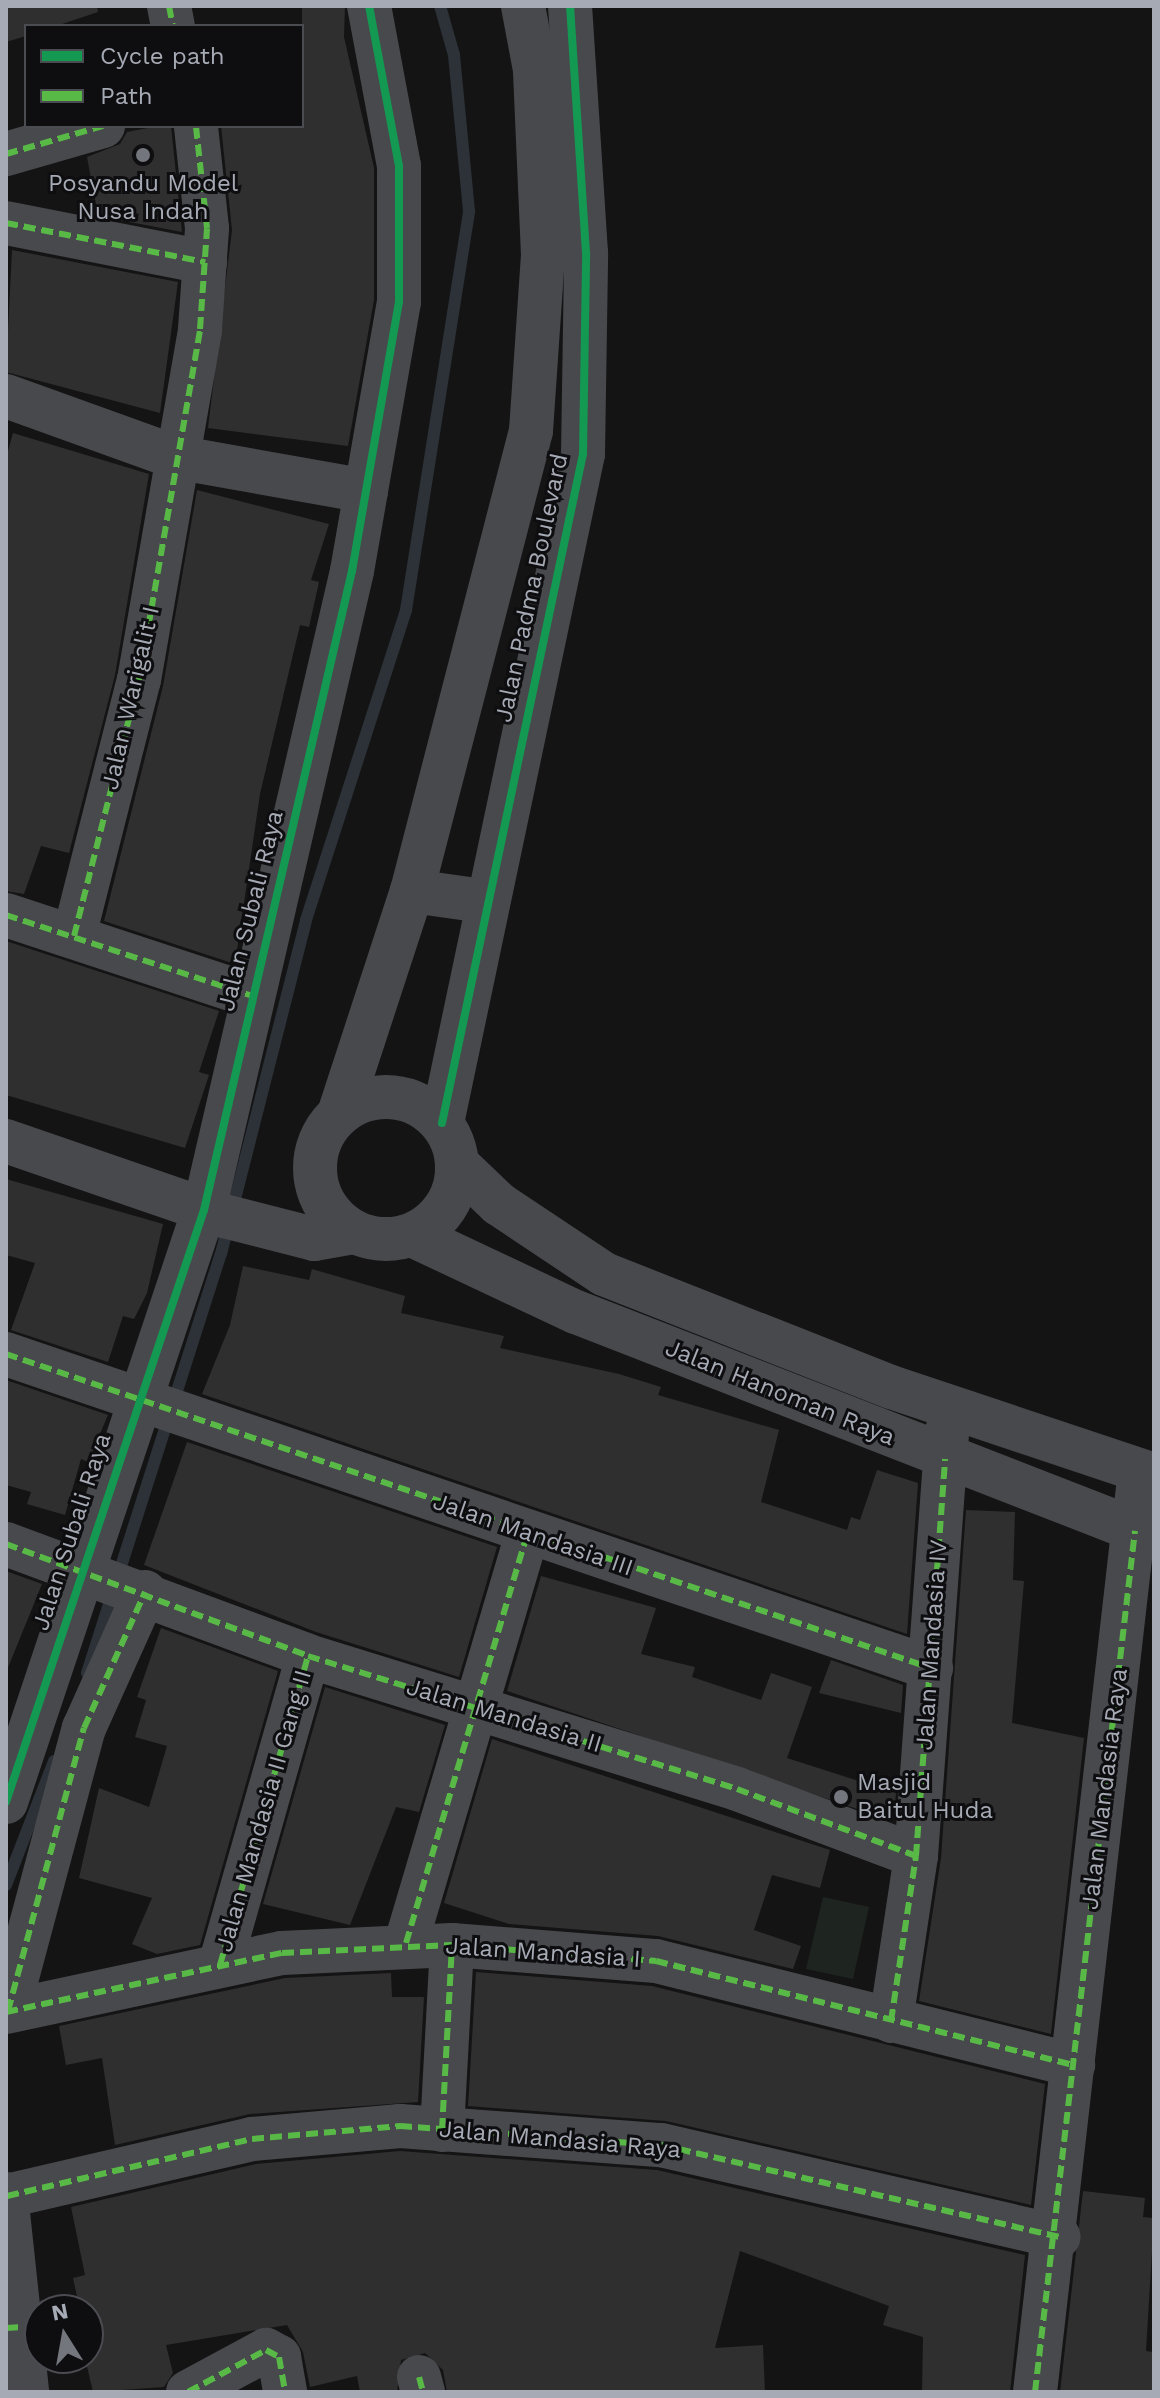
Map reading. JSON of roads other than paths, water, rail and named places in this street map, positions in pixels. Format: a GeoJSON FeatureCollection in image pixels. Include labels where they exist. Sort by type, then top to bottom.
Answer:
{"type":"FeatureCollection","features":[{"type":"Feature","properties":{"kind":"street","name":"Jalan Subali Raya"},"geometry":{"type":"LineString","coordinates":[[6,1802],[113,1579],[163,1404],[239,1219],[250,995],[366,491],[399,302],[399,166],[369,6]]}},
{"type":"Feature","properties":{"kind":"street","name":"Jalan Padma Boulevard"},"geometry":{"type":"LineString","coordinates":[[339,1114],[412,891],[531,431],[543,255],[535,70],[523,6]]}},
{"type":"Feature","properties":{"kind":"street","name":"Jalan Padma Boulevard"},"geometry":{"type":"LineString","coordinates":[[442,1123],[483,901],[583,454],[586,253],[570,6]]}},
{"type":"Feature","properties":{"kind":"street"},"geometry":{"type":"LineString","coordinates":[[6,154],[96,128]]}},
{"type":"Feature","properties":{"kind":"street","name":"Jalan Warigalit I"},"geometry":{"type":"LineString","coordinates":[[74,936],[139,680],[175,457],[200,329],[205,262],[196,128]]}},
{"type":"Feature","properties":{"kind":"street"},"geometry":{"type":"LineString","coordinates":[[6,223],[205,262]]}},
{"type":"Feature","properties":{"kind":"street"},"geometry":{"type":"LineString","coordinates":[[6,396],[175,457],[366,491]]}},
{"type":"Feature","properties":{"kind":"street"},"geometry":{"type":"LineString","coordinates":[[412,891],[483,901]]}},
{"type":"Feature","properties":{"kind":"street"},"geometry":{"type":"LineString","coordinates":[[6,915],[250,995]]}},
{"type":"Feature","properties":{"kind":"street"},"geometry":{"type":"LineString","coordinates":[[6,1141],[239,1219],[314,1239],[353,1232],[412,1235],[447,1207],[458,1165],[442,1123],[404,1099],[382,1097],[339,1114],[323,1133],[315,1181],[305,1213],[239,1219]]}},
{"type":"Feature","properties":{"kind":"street","name":"Jalan Hanoman Raya"},"geometry":{"type":"LineString","coordinates":[[458,1165],[499,1204],[604,1274],[948,1406],[1147,1473]]}},
{"type":"Feature","properties":{"kind":"street"},"geometry":{"type":"LineString","coordinates":[[315,1181],[324,1204],[353,1232]]}},
{"type":"Feature","properties":{"kind":"street","name":"Jalan Hanoman Raya"},"geometry":{"type":"LineString","coordinates":[[412,1235],[576,1312],[945,1459],[1144,1534]]}},
{"type":"Feature","properties":{"kind":"street","name":"Jalan Mandasia III"},"geometry":{"type":"LineString","coordinates":[[6,1354],[163,1404],[527,1534],[931,1668]]}},
{"type":"Feature","properties":{"kind":"street","name":"Jalan Mandasia IV"},"geometry":{"type":"LineString","coordinates":[[891,2021],[916,1856],[948,1406]]}},
{"type":"Feature","properties":{"kind":"street","name":"Jalan Mandasia Raya"},"geometry":{"type":"LineString","coordinates":[[1035,2392],[1058,2237],[1073,2065],[1144,1534],[1147,1473]]}},
{"type":"Feature","properties":{"kind":"street"},"geometry":{"type":"LineString","coordinates":[[406,1943],[527,1534]]}},
{"type":"Feature","properties":{"kind":"street","name":"Jalan Mandasia II"},"geometry":{"type":"LineString","coordinates":[[6,1544],[113,1579],[308,1656],[765,1798],[916,1856]]}},
{"type":"Feature","properties":{"kind":"street"},"geometry":{"type":"LineString","coordinates":[[7,2011],[84,1728],[113,1579]]}},
{"type":"Feature","properties":{"kind":"street","name":"Jalan Mandasia II Gang II"},"geometry":{"type":"LineString","coordinates":[[220,1965],[308,1656]]}},
{"type":"Feature","properties":{"kind":"street","name":"Jalan Mandasia I"},"geometry":{"type":"LineString","coordinates":[[7,2011],[220,1965],[406,1943],[452,1945],[656,1961],[1073,2065]]}},
{"type":"Feature","properties":{"kind":"street"},"geometry":{"type":"LineString","coordinates":[[442,2130],[452,1945]]}},
{"type":"Feature","properties":{"kind":"street","name":"Jalan Mandasia Raya"},"geometry":{"type":"LineString","coordinates":[[23,2191],[337,2127],[442,2130],[661,2145],[1058,2237]]}},
{"type":"Feature","properties":{"kind":"street"},"geometry":{"type":"LineString","coordinates":[[23,2191],[14,2328],[27,2392]]}},
{"type":"Feature","properties":{"kind":"street"},"geometry":{"type":"LineString","coordinates":[[188,2392],[266,2350],[279,2357],[285,2392]]}},
{"type":"Feature","properties":{"kind":"waterway"},"geometry":{"type":"LineString","coordinates":[[87,1673],[221,1254],[306,920],[406,610],[469,211],[454,55],[440,6]]}},
{"type":"Feature","properties":{"kind":"waterway"},"geometry":{"type":"LineString","coordinates":[[6,1885],[54,1761]]}},
{"type":"Feature","properties":{"kind":"place","name":"Posyandu Model Nusa Indah"},"geometry":{"type":"Point","coordinates":[143,155]}},
{"type":"Feature","properties":{"kind":"place","name":"Masjid Baitul Huda"},"geometry":{"type":"Point","coordinates":[841,1797]}}]}
